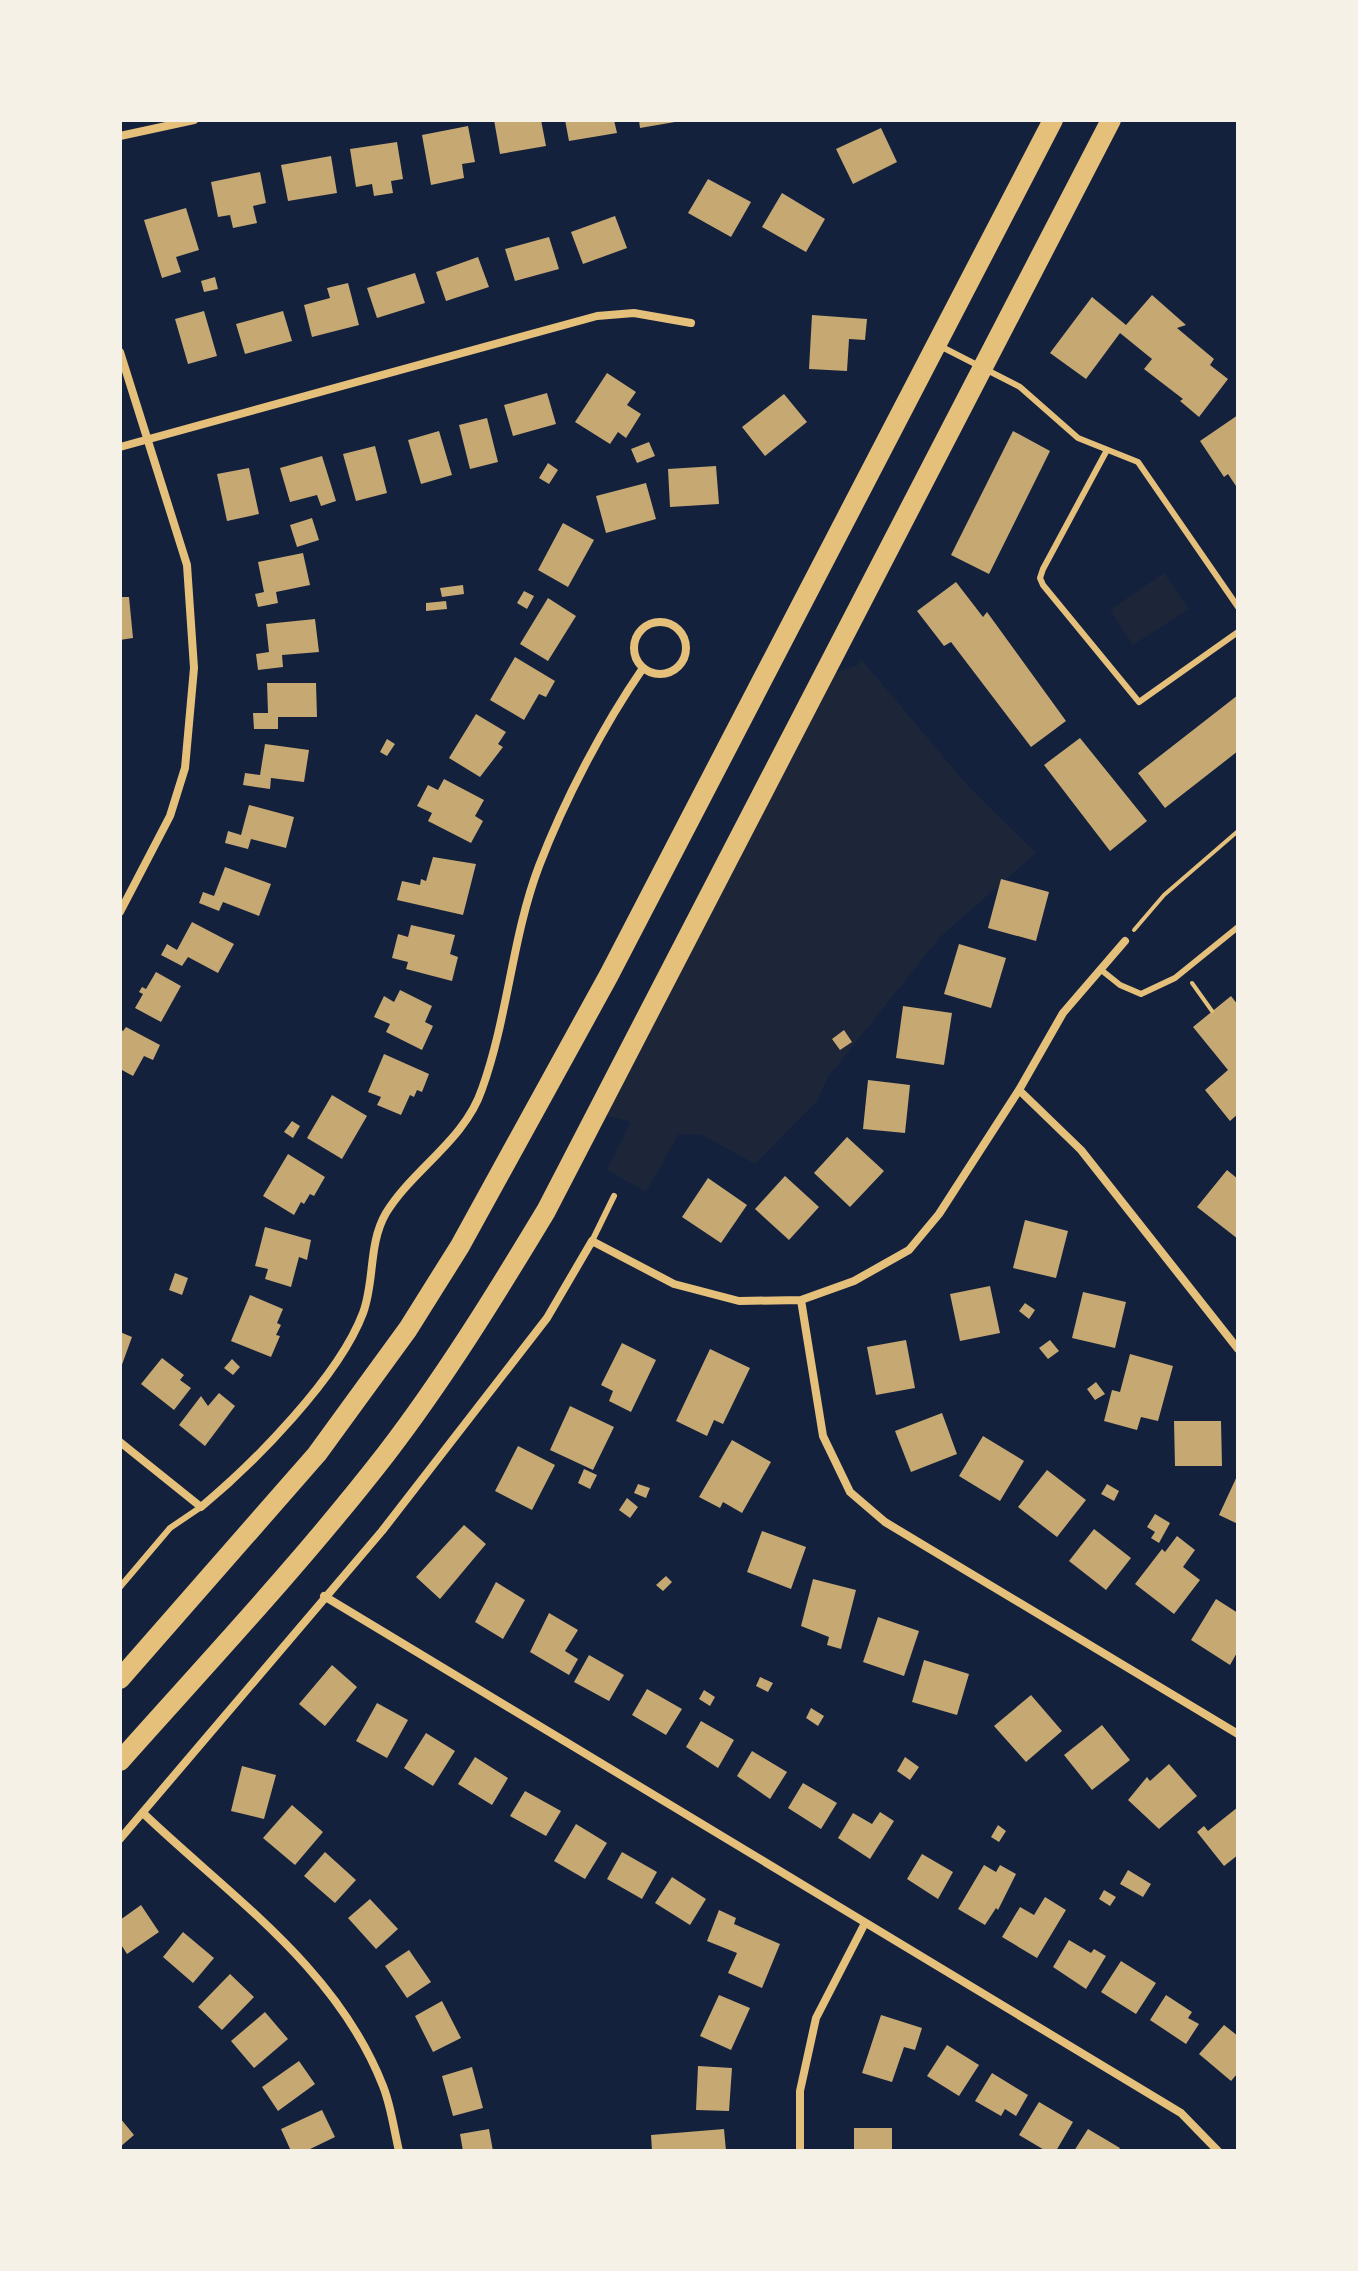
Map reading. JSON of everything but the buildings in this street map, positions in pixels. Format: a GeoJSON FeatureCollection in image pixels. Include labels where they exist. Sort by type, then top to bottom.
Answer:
{"type":"FeatureCollection","features":[{"type":"Feature","properties":{"kind":"main road"},"geometry":{"type":"LineString","coordinates":[[120,1679],[317,1454],[408,1329],[453,1258],[516,1149],[602,988],[1053,120]]}},
{"type":"Feature","properties":{"kind":"main road"},"geometry":{"type":"LineString","coordinates":[[120,1761],[287,1575],[387,1452],[489,1305],[553,1197],[1111,120]]}},
{"type":"Feature","properties":{"kind":"street"},"geometry":{"type":"LineString","coordinates":[[120,136],[194,120]]}},
{"type":"Feature","properties":{"kind":"street"},"geometry":{"type":"LineString","coordinates":[[120,447],[597,316],[634,313],[691,323]]}},
{"type":"Feature","properties":{"kind":"street"},"geometry":{"type":"LineString","coordinates":[[120,352],[187,565],[194,668],[185,768],[170,816],[120,912]]}},
{"type":"Feature","properties":{"kind":"street"},"geometry":{"type":"LineString","coordinates":[[661,622],[680,631],[686,647],[675,669],[659,674],[643,668],[634,646],[643,629],[661,622]]}},
{"type":"Feature","properties":{"kind":"street"},"geometry":{"type":"LineString","coordinates":[[120,1442],[201,1507],[241,1474],[334,1366],[363,1312],[373,1250],[386,1213],[460,1128],[482,1091],[538,868],[622,698],[643,668]]}},
{"type":"Feature","properties":{"kind":"street"},"geometry":{"type":"LineString","coordinates":[[120,1839],[382,1531],[547,1318],[592,1241],[674,1284],[739,1301],[801,1300],[854,1281],[909,1250],[939,1214],[1019,1090],[1063,1013],[1125,941]]}},
{"type":"Feature","properties":{"kind":"street"},"geometry":{"type":"LineString","coordinates":[[1019,1090],[1081,1150],[1238,1349]]}},
{"type":"Feature","properties":{"kind":"street"},"geometry":{"type":"LineString","coordinates":[[801,1300],[823,1436],[850,1492],[885,1522],[1238,1734]]}},
{"type":"Feature","properties":{"kind":"street"},"geometry":{"type":"LineString","coordinates":[[324,1596],[864,1925],[1181,2113],[1218,2151]]}},
{"type":"Feature","properties":{"kind":"street"},"geometry":{"type":"LineString","coordinates":[[143,1813],[294,1949],[333,1995],[359,2035],[384,2087],[399,2151]]}},
{"type":"Feature","properties":{"kind":"street"},"geometry":{"type":"LineString","coordinates":[[800,2151],[800,2091],[816,2018],[864,1925]]}},
{"type":"Feature","properties":{"kind":"lane"},"geometry":{"type":"LineString","coordinates":[[935,344],[1020,387],[1078,438],[1138,462],[1238,607]]}},
{"type":"Feature","properties":{"kind":"lane"},"geometry":{"type":"LineString","coordinates":[[1107,450],[1043,569],[1040,578],[1043,585],[1133,699],[1139,702],[1238,632]]}},
{"type":"Feature","properties":{"kind":"lane"},"geometry":{"type":"LineString","coordinates":[[1100,969],[1120,985],[1141,994],[1175,978],[1238,927]]}},
{"type":"Feature","properties":{"kind":"lane"},"geometry":{"type":"LineString","coordinates":[[592,1241],[614,1196]]}},
{"type":"Feature","properties":{"kind":"lane"},"geometry":{"type":"LineString","coordinates":[[120,1587],[170,1528],[201,1507]]}},
{"type":"Feature","properties":{"kind":"path"},"geometry":{"type":"LineString","coordinates":[[1125,941],[1164,895],[1238,831]]}},
{"type":"Feature","properties":{"kind":"path"},"geometry":{"type":"LineString","coordinates":[[1191,981],[1212,1011]]}},
{"type":"Feature","properties":{"kind":"shaded area"},"geometry":{"type":"Polygon","coordinates":[[[1164,573],[1189,609],[1133,645],[1110,610],[1164,573]]]}},
{"type":"Feature","properties":{"kind":"shaded area"},"geometry":{"type":"Polygon","coordinates":[[[861,659],[968,786],[1036,853],[940,937],[828,1077],[817,1101],[755,1164],[702,1135],[679,1134],[646,1192],[607,1170],[631,1122],[597,1113],[824,676],[858,665],[861,659]]]}}]}
